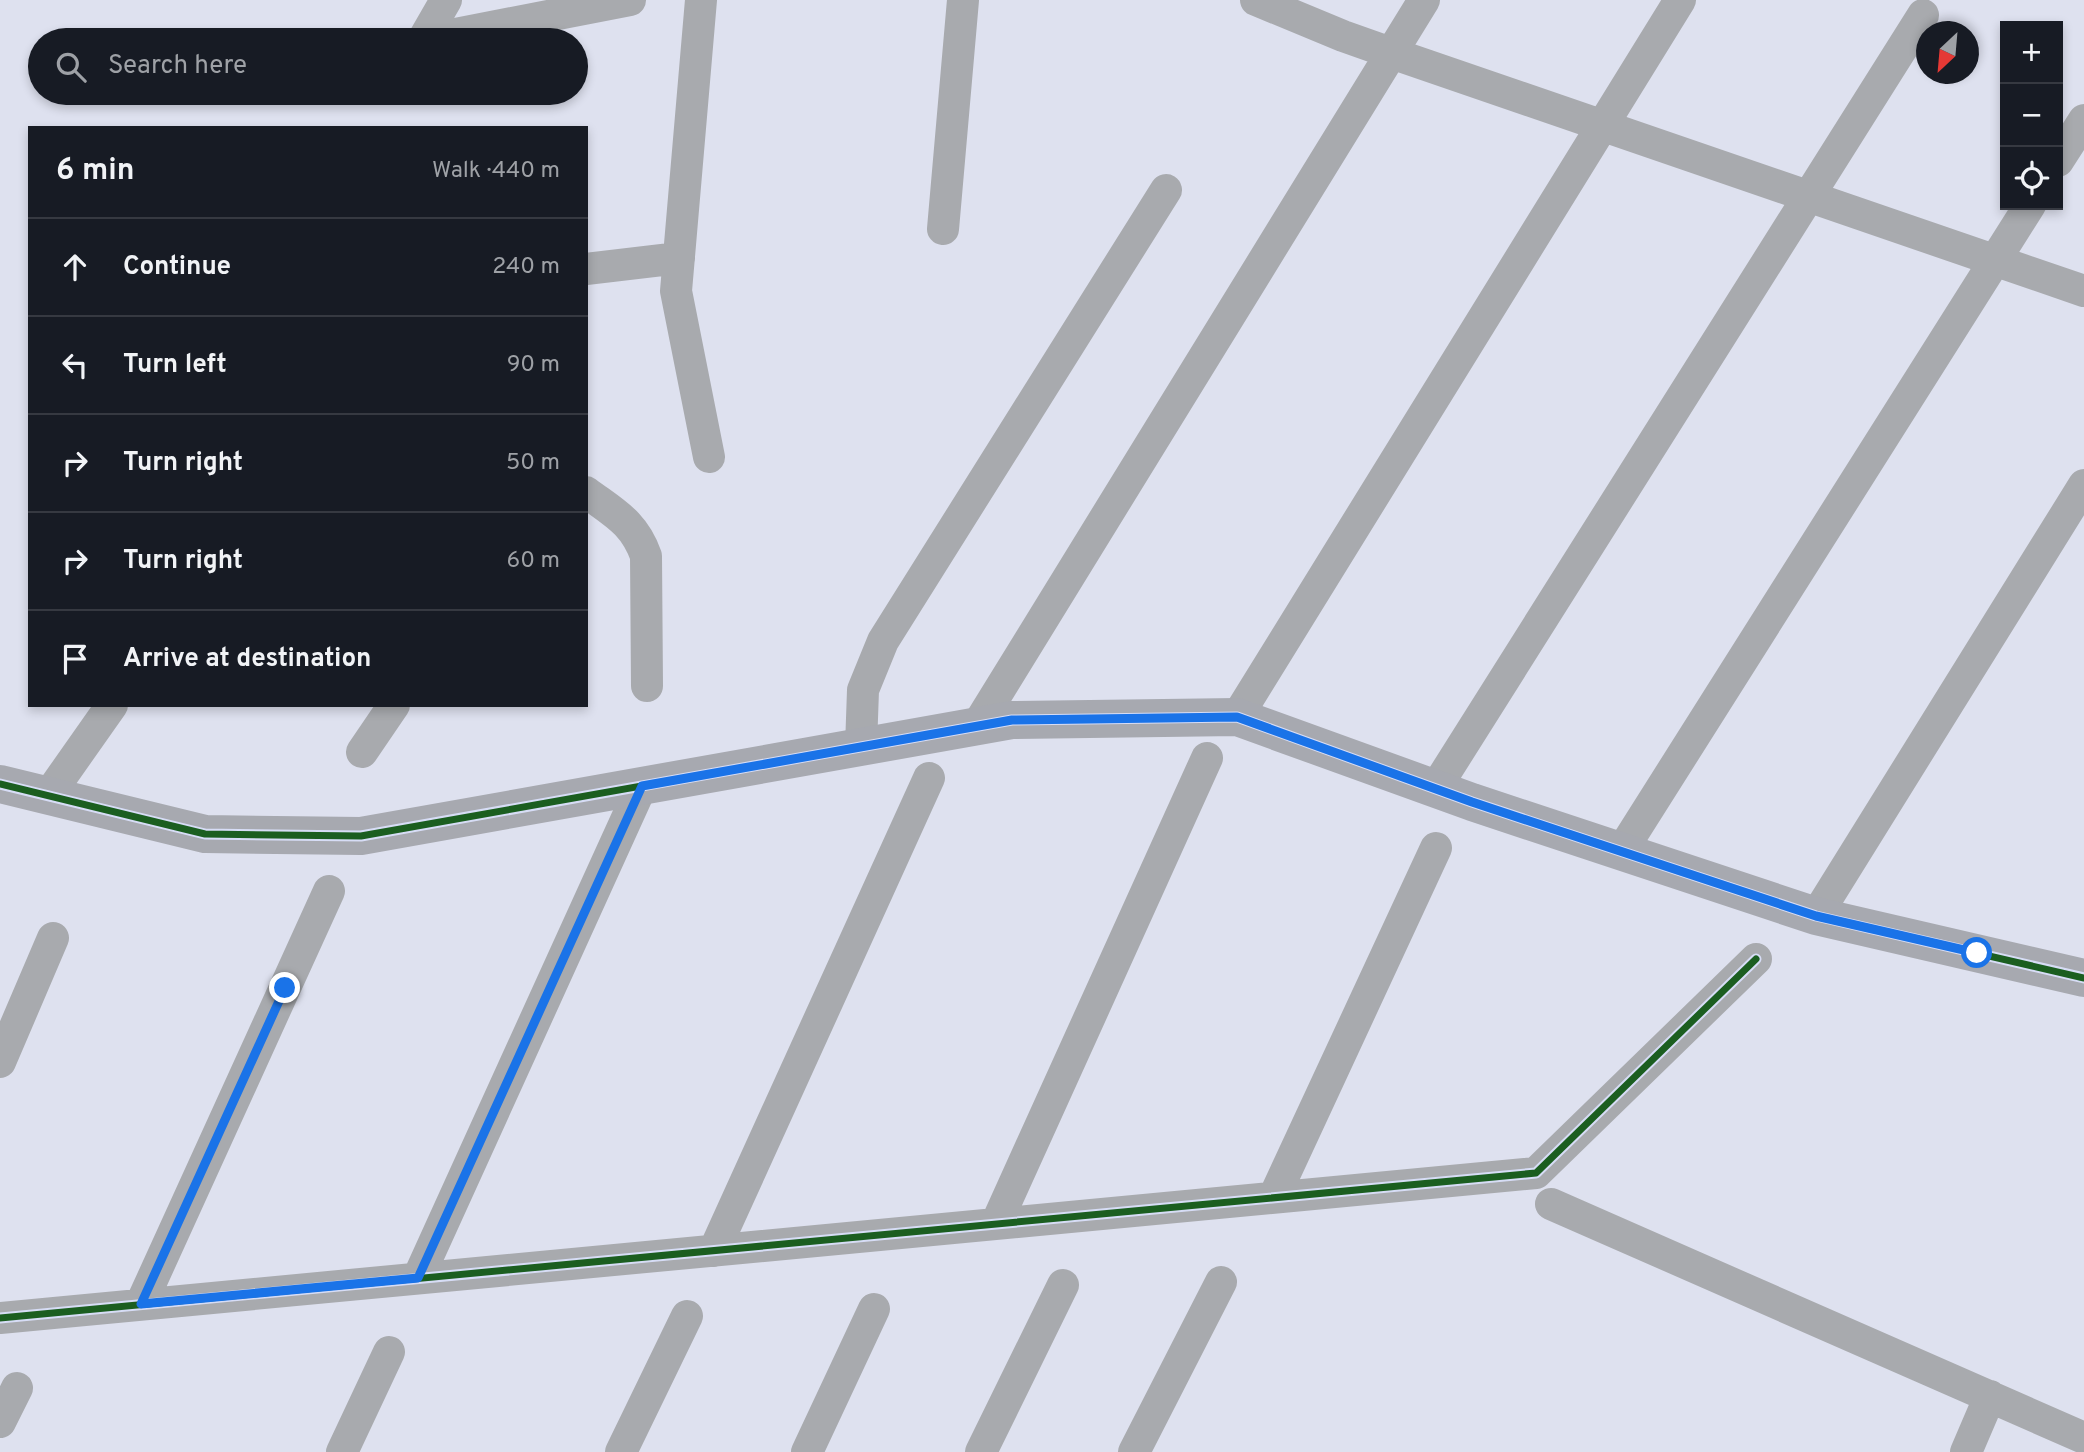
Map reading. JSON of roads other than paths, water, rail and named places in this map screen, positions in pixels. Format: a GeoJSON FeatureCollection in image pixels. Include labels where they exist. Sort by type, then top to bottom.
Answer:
{"type":"FeatureCollection","features":[{"type":"Feature","properties":{"kind":"street"},"geometry":{"type":"LineString","coordinates":[[431,28],[446,0]]}},
{"type":"Feature","properties":{"kind":"street"},"geometry":{"type":"LineString","coordinates":[[486,28],[630,0]]}},
{"type":"Feature","properties":{"kind":"street"},"geometry":{"type":"LineString","coordinates":[[701,0],[676,291],[709,457]]}},
{"type":"Feature","properties":{"kind":"street"},"geometry":{"type":"LineString","coordinates":[[943,229],[963,0]]}},
{"type":"Feature","properties":{"kind":"street"},"geometry":{"type":"LineString","coordinates":[[1256,0],[1391,53],[2084,291]]}},
{"type":"Feature","properties":{"kind":"street"},"geometry":{"type":"LineString","coordinates":[[977,726],[1424,0]]}},
{"type":"Feature","properties":{"kind":"street"},"geometry":{"type":"LineString","coordinates":[[1237,717],[1680,0]]}},
{"type":"Feature","properties":{"kind":"street"},"geometry":{"type":"LineString","coordinates":[[1435,789],[1923,15]]}},
{"type":"Feature","properties":{"kind":"street"},"geometry":{"type":"LineString","coordinates":[[2063,153],[2084,120]]}},
{"type":"Feature","properties":{"kind":"street"},"geometry":{"type":"LineString","coordinates":[[861,747],[863,690],[883,641],[1166,190]]}},
{"type":"Feature","properties":{"kind":"street"},"geometry":{"type":"LineString","coordinates":[[1621,852],[2027,210]]}},
{"type":"Feature","properties":{"kind":"street"},"geometry":{"type":"LineString","coordinates":[[588,269],[679,258]]}},
{"type":"Feature","properties":{"kind":"street"},"geometry":{"type":"LineString","coordinates":[[1816,916],[2084,485]]}},
{"type":"Feature","properties":{"kind":"street"},"geometry":{"type":"LineString","coordinates":[[588,494],[627,523],[640,538],[646,556],[647,686]]}},
{"type":"Feature","properties":{"kind":"street"},"geometry":{"type":"LineString","coordinates":[[48,796],[111,707]]}},
{"type":"Feature","properties":{"kind":"street"},"geometry":{"type":"LineString","coordinates":[[362,752],[393,707]]}},
{"type":"Feature","properties":{"kind":"street"},"geometry":{"type":"LineString","coordinates":[[0,784],[205,834],[361,835],[1012,720],[1237,717],[1435,789],[1816,916],[2084,978]]}},
{"type":"Feature","properties":{"kind":"street"},"geometry":{"type":"LineString","coordinates":[[996,1224],[1207,758]]}},
{"type":"Feature","properties":{"kind":"street"},"geometry":{"type":"LineString","coordinates":[[714,1251],[929,778]]}},
{"type":"Feature","properties":{"kind":"street"},"geometry":{"type":"LineString","coordinates":[[418,1278],[642,786]]}},
{"type":"Feature","properties":{"kind":"street"},"geometry":{"type":"LineString","coordinates":[[1274,1198],[1436,848]]}},
{"type":"Feature","properties":{"kind":"street"},"geometry":{"type":"LineString","coordinates":[[141,1304],[329,891]]}},
{"type":"Feature","properties":{"kind":"street"},"geometry":{"type":"LineString","coordinates":[[0,1062],[53,938]]}},
{"type":"Feature","properties":{"kind":"street"},"geometry":{"type":"LineString","coordinates":[[0,1318],[1536,1173],[1756,959]]}},
{"type":"Feature","properties":{"kind":"street"},"geometry":{"type":"LineString","coordinates":[[1551,1204],[2084,1438]]}},
{"type":"Feature","properties":{"kind":"street"},"geometry":{"type":"LineString","coordinates":[[1134,1452],[1221,1282]]}},
{"type":"Feature","properties":{"kind":"street"},"geometry":{"type":"LineString","coordinates":[[981,1452],[1063,1285]]}},
{"type":"Feature","properties":{"kind":"street"},"geometry":{"type":"LineString","coordinates":[[807,1452],[873,1308]]}},
{"type":"Feature","properties":{"kind":"street"},"geometry":{"type":"LineString","coordinates":[[621,1452],[687,1316]]}},
{"type":"Feature","properties":{"kind":"street"},"geometry":{"type":"LineString","coordinates":[[342,1452],[389,1352]]}},
{"type":"Feature","properties":{"kind":"street"},"geometry":{"type":"LineString","coordinates":[[0,1422],[16,1388]]}},
{"type":"Feature","properties":{"kind":"street"},"geometry":{"type":"LineString","coordinates":[[1966,1452],[1990,1396]]}}]}
